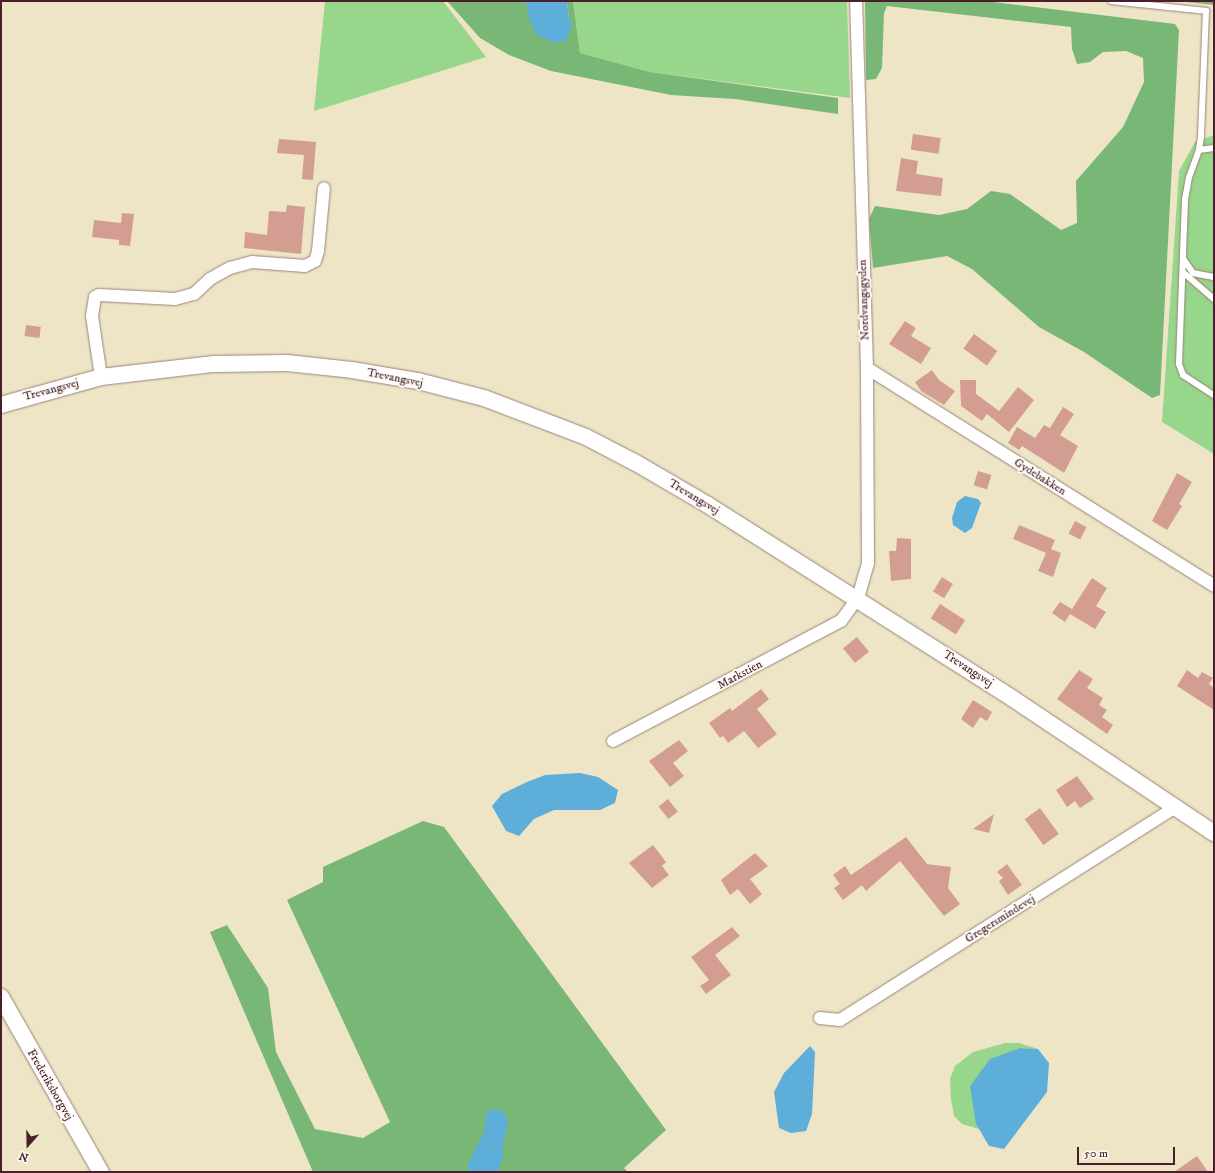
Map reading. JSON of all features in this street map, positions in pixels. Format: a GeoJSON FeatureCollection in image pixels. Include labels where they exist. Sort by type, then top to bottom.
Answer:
{"type":"FeatureCollection","features":[{"type":"Feature","properties":{"kind":"street","name":"Nordvangsgyden"},"geometry":{"type":"LineString","coordinates":[[856,1],[867,368],[868,564],[858,598]]}},
{"type":"Feature","properties":{"kind":"street"},"geometry":{"type":"LineString","coordinates":[[101,377],[92,316],[92,302],[99,295],[175,299],[194,294],[210,279],[230,268],[252,262],[305,266],[315,261],[324,188]]}},
{"type":"Feature","properties":{"kind":"street","name":"Trevangsvej"},"geometry":{"type":"LineString","coordinates":[[1,405],[101,377],[214,364],[287,363],[352,370],[418,381],[484,398],[586,437],[636,463],[858,598],[1214,833]]}},
{"type":"Feature","properties":{"kind":"street","name":"Gydebakken"},"geometry":{"type":"LineString","coordinates":[[867,368],[1214,586]]}},
{"type":"Feature","properties":{"kind":"street","name":"Markstien"},"geometry":{"type":"LineString","coordinates":[[613,741],[841,621],[858,598]]}},
{"type":"Feature","properties":{"kind":"street","name":"Gregersmindevej"},"geometry":{"type":"LineString","coordinates":[[820,1018],[840,1020],[1176,807]]}},
{"type":"Feature","properties":{"kind":"street","name":"Frederiksborgvej"},"geometry":{"type":"LineString","coordinates":[[1,997],[101,1172]]}},
{"type":"Feature","properties":{"kind":"lane"},"geometry":{"type":"LineString","coordinates":[[1111,1],[1206,11],[1199,150],[1189,177],[1185,200],[1184,273],[1179,364],[1183,375],[1214,395]]}},
{"type":"Feature","properties":{"kind":"lane"},"geometry":{"type":"LineString","coordinates":[[1199,150],[1214,148]]}},
{"type":"Feature","properties":{"kind":"lane"},"geometry":{"type":"LineString","coordinates":[[1184,260],[1193,273],[1214,277]]}},
{"type":"Feature","properties":{"kind":"lane"},"geometry":{"type":"LineString","coordinates":[[1184,273],[1214,299]]}},
{"type":"Feature","properties":{"kind":"green space"},"geometry":{"type":"Polygon","coordinates":[[[325,1],[443,1],[486,57],[314,111],[325,1]]]}},
{"type":"Feature","properties":{"kind":"green space"},"geometry":{"type":"Polygon","coordinates":[[[447,1],[526,1],[527,5],[572,24],[569,19],[567,1],[573,1],[580,53],[650,72],[838,98],[838,114],[735,99],[671,95],[551,71],[509,55],[480,38],[447,1]]]}},
{"type":"Feature","properties":{"kind":"green space"},"geometry":{"type":"Polygon","coordinates":[[[573,1],[847,1],[850,98],[650,72],[580,53],[573,1]]]}},
{"type":"Feature","properties":{"kind":"green space"},"geometry":{"type":"Polygon","coordinates":[[[865,1],[985,1],[1175,24],[1179,30],[1160,395],[1152,398],[1084,352],[1039,327],[972,269],[947,256],[873,268],[869,219],[875,206],[939,215],[967,209],[991,191],[1010,194],[1061,230],[1077,223],[1076,181],[1123,127],[1144,82],[1143,58],[1126,51],[1103,52],[1090,62],[1077,64],[1072,49],[1071,27],[887,6],[884,13],[882,68],[876,79],[866,80],[865,1]]]}},
{"type":"Feature","properties":{"kind":"green space"},"geometry":{"type":"Polygon","coordinates":[[[1177,1],[1214,1],[1214,5],[1177,1]]]}},
{"type":"Feature","properties":{"kind":"green space"},"geometry":{"type":"Polygon","coordinates":[[[1214,135],[1214,454],[1162,422],[1179,171],[1195,142],[1214,135]]]}},
{"type":"Feature","properties":{"kind":"green space"},"geometry":{"type":"Polygon","coordinates":[[[423,821],[444,827],[666,1130],[624,1168],[628,1172],[313,1172],[210,932],[227,925],[268,988],[276,1052],[315,1129],[363,1138],[390,1122],[287,900],[323,882],[323,867],[423,821]]]}},
{"type":"Feature","properties":{"kind":"green space"},"geometry":{"type":"Polygon","coordinates":[[[1005,1043],[1019,1043],[1038,1049],[1020,1048],[976,1124],[979,1129],[962,1124],[954,1116],[951,1099],[950,1079],[955,1066],[973,1052],[1005,1043]]]}},
{"type":"Feature","properties":{"kind":"water"},"geometry":{"type":"Polygon","coordinates":[[[526,1],[567,1],[569,19],[572,24],[567,40],[554,43],[536,34],[529,18],[526,1]]]}},
{"type":"Feature","properties":{"kind":"water"},"geometry":{"type":"Polygon","coordinates":[[[965,496],[978,499],[981,503],[972,528],[965,533],[953,525],[952,518],[957,502],[965,496]]]}},
{"type":"Feature","properties":{"kind":"water"},"geometry":{"type":"Polygon","coordinates":[[[580,773],[598,777],[618,790],[615,803],[600,810],[554,810],[534,819],[519,836],[506,831],[492,806],[502,794],[545,775],[580,773]]]}},
{"type":"Feature","properties":{"kind":"water"},"geometry":{"type":"Polygon","coordinates":[[[810,1046],[815,1052],[812,1114],[806,1131],[791,1133],[779,1128],[774,1092],[784,1073],[810,1046]]]}},
{"type":"Feature","properties":{"kind":"water"},"geometry":{"type":"Polygon","coordinates":[[[1020,1048],[1038,1049],[1049,1063],[1047,1092],[1004,1149],[989,1146],[976,1124],[970,1086],[990,1059],[1020,1048]]]}},
{"type":"Feature","properties":{"kind":"water"},"geometry":{"type":"Polygon","coordinates":[[[496,1109],[505,1113],[508,1124],[502,1149],[503,1158],[497,1172],[468,1172],[468,1164],[484,1132],[487,1111],[496,1109]]]}},
{"type":"Feature","properties":{"kind":"building"},"geometry":{"type":"Polygon","coordinates":[[[913,134],[941,138],[939,154],[911,150],[913,134]]]}},
{"type":"Feature","properties":{"kind":"building"},"geometry":{"type":"Polygon","coordinates":[[[279,139],[316,142],[313,180],[302,179],[304,155],[277,153],[279,139]]]}},
{"type":"Feature","properties":{"kind":"building"},"geometry":{"type":"Polygon","coordinates":[[[901,158],[918,161],[916,174],[943,178],[941,196],[896,191],[901,158]]]}},
{"type":"Feature","properties":{"kind":"building"},"geometry":{"type":"Polygon","coordinates":[[[287,205],[305,207],[301,254],[244,248],[245,232],[267,235],[269,211],[286,212],[287,205]]]}},
{"type":"Feature","properties":{"kind":"building"},"geometry":{"type":"Polygon","coordinates":[[[122,213],[134,214],[130,246],[119,245],[119,240],[92,237],[94,220],[121,223],[122,213]]]}},
{"type":"Feature","properties":{"kind":"building"},"geometry":{"type":"Polygon","coordinates":[[[905,321],[916,328],[911,336],[931,348],[921,364],[889,344],[905,321]]]}},
{"type":"Feature","properties":{"kind":"building"},"geometry":{"type":"Polygon","coordinates":[[[26,325],[41,327],[39,338],[24,336],[26,325]]]}},
{"type":"Feature","properties":{"kind":"building"},"geometry":{"type":"Polygon","coordinates":[[[974,334],[997,351],[987,366],[963,349],[974,334]]]}},
{"type":"Feature","properties":{"kind":"building"},"geometry":{"type":"Polygon","coordinates":[[[932,370],[939,380],[955,391],[944,405],[921,391],[915,382],[932,370]]]}},
{"type":"Feature","properties":{"kind":"building"},"geometry":{"type":"Polygon","coordinates":[[[960,380],[976,380],[976,394],[999,411],[1018,387],[1034,400],[1009,432],[987,414],[982,421],[961,406],[960,380]]]}},
{"type":"Feature","properties":{"kind":"building"},"geometry":{"type":"Polygon","coordinates":[[[1063,407],[1074,414],[1060,435],[1078,446],[1064,473],[1022,446],[1019,450],[1008,443],[1017,427],[1035,438],[1044,425],[1050,428],[1063,407]]]}},
{"type":"Feature","properties":{"kind":"building"},"geometry":{"type":"Polygon","coordinates":[[[978,471],[991,475],[987,489],[974,485],[978,471]]]}},
{"type":"Feature","properties":{"kind":"building"},"geometry":{"type":"Polygon","coordinates":[[[1177,473],[1192,482],[1179,504],[1182,506],[1167,530],[1152,521],[1177,473]]]}},
{"type":"Feature","properties":{"kind":"building"},"geometry":{"type":"Polygon","coordinates":[[[1075,521],[1087,527],[1080,539],[1069,533],[1075,521]]]}},
{"type":"Feature","properties":{"kind":"building"},"geometry":{"type":"Polygon","coordinates":[[[1019,525],[1055,540],[1051,549],[1061,553],[1053,577],[1038,571],[1046,553],[1013,539],[1019,525]]]}},
{"type":"Feature","properties":{"kind":"building"},"geometry":{"type":"Polygon","coordinates":[[[897,538],[911,539],[911,579],[891,581],[889,551],[896,551],[897,538]]]}},
{"type":"Feature","properties":{"kind":"building"},"geometry":{"type":"Polygon","coordinates":[[[942,577],[953,584],[944,598],[933,591],[942,577]]]}},
{"type":"Feature","properties":{"kind":"building"},"geometry":{"type":"Polygon","coordinates":[[[1092,578],[1107,588],[1096,606],[1106,612],[1095,629],[1070,614],[1065,622],[1052,613],[1060,602],[1072,609],[1092,578]]]}},
{"type":"Feature","properties":{"kind":"building"},"geometry":{"type":"Polygon","coordinates":[[[940,604],[965,620],[956,635],[931,618],[940,604]]]}},
{"type":"Feature","properties":{"kind":"building"},"geometry":{"type":"Polygon","coordinates":[[[857,637],[869,652],[855,663],[843,648],[857,637]]]}},
{"type":"Feature","properties":{"kind":"building"},"geometry":{"type":"Polygon","coordinates":[[[1079,670],[1093,679],[1087,688],[1103,698],[1099,705],[1107,710],[1102,717],[1113,725],[1107,734],[1057,699],[1079,670]]]}},
{"type":"Feature","properties":{"kind":"building"},"geometry":{"type":"Polygon","coordinates":[[[1187,670],[1198,678],[1202,672],[1213,678],[1209,684],[1214,688],[1214,710],[1177,686],[1187,670]]]}},
{"type":"Feature","properties":{"kind":"building"},"geometry":{"type":"Polygon","coordinates":[[[761,689],[769,699],[757,709],[777,734],[758,748],[744,731],[728,743],[723,736],[720,738],[709,723],[730,708],[732,711],[761,689]]]}},
{"type":"Feature","properties":{"kind":"building"},"geometry":{"type":"Polygon","coordinates":[[[973,700],[992,712],[987,721],[980,717],[973,728],[961,719],[973,700]]]}},
{"type":"Feature","properties":{"kind":"building"},"geometry":{"type":"Polygon","coordinates":[[[679,740],[688,751],[673,763],[684,776],[670,787],[649,761],[679,740]]]}},
{"type":"Feature","properties":{"kind":"building"},"geometry":{"type":"Polygon","coordinates":[[[1077,776],[1094,799],[1080,808],[1075,801],[1067,807],[1056,790],[1077,776]]]}},
{"type":"Feature","properties":{"kind":"building"},"geometry":{"type":"Polygon","coordinates":[[[668,799],[678,812],[668,819],[659,806],[668,799]]]}},
{"type":"Feature","properties":{"kind":"building"},"geometry":{"type":"Polygon","coordinates":[[[1040,808],[1059,834],[1043,845],[1025,819],[1040,808]]]}},
{"type":"Feature","properties":{"kind":"building"},"geometry":{"type":"Polygon","coordinates":[[[994,814],[989,833],[973,829],[994,814]]]}},
{"type":"Feature","properties":{"kind":"building"},"geometry":{"type":"Polygon","coordinates":[[[906,837],[927,864],[951,867],[948,888],[960,904],[944,916],[900,861],[866,891],[862,885],[843,900],[834,888],[840,884],[833,875],[845,866],[851,875],[906,837]]]}},
{"type":"Feature","properties":{"kind":"building"},"geometry":{"type":"Polygon","coordinates":[[[653,845],[666,862],[662,866],[669,875],[652,888],[629,863],[653,845]]]}},
{"type":"Feature","properties":{"kind":"building"},"geometry":{"type":"Polygon","coordinates":[[[755,853],[768,866],[750,879],[762,894],[750,904],[738,889],[730,895],[721,880],[755,853]]]}},
{"type":"Feature","properties":{"kind":"building"},"geometry":{"type":"Polygon","coordinates":[[[1007,864],[1022,885],[1008,895],[999,881],[1003,878],[997,872],[1007,864]]]}},
{"type":"Feature","properties":{"kind":"building"},"geometry":{"type":"Polygon","coordinates":[[[732,927],[740,936],[715,955],[731,975],[706,994],[700,986],[709,980],[691,957],[732,927]]]}},
{"type":"Feature","properties":{"kind":"building"},"geometry":{"type":"Polygon","coordinates":[[[1197,1156],[1208,1172],[1174,1172],[1197,1156]]]}}]}
